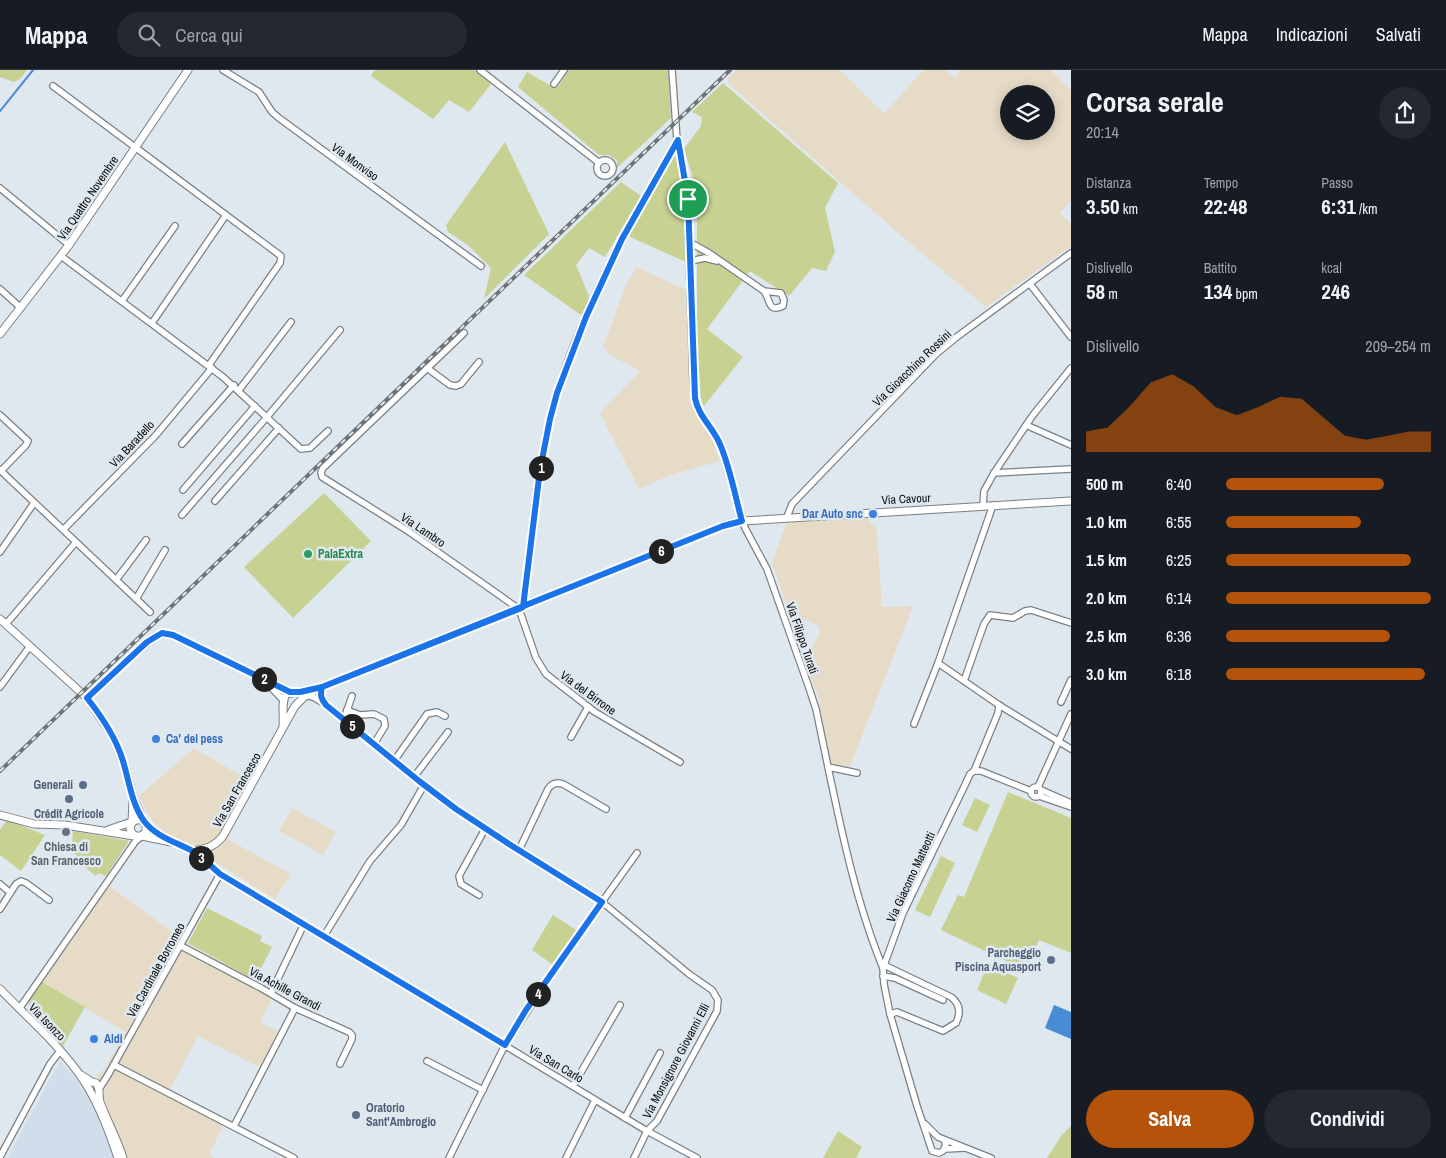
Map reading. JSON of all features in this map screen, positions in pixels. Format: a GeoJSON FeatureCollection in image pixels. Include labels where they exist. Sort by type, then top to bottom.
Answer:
{"type":"FeatureCollection","features":[{"type":"Feature","properties":{"kind":"street","name":"Via Quattro Novembre"},"geometry":{"type":"LineString","coordinates":[[0,334],[69,245],[188,70]]}},
{"type":"Feature","properties":{"kind":"street","name":"Via Monviso"},"geometry":{"type":"LineString","coordinates":[[223,70],[260,94],[270,110],[279,118],[480,266]]}},
{"type":"Feature","properties":{"kind":"street"},"geometry":{"type":"LineString","coordinates":[[480,70],[598,162]]}},
{"type":"Feature","properties":{"kind":"street"},"geometry":{"type":"LineString","coordinates":[[554,84],[564,70]]}},
{"type":"Feature","properties":{"kind":"street","name":"Via Filippo Turati"},"geometry":{"type":"LineString","coordinates":[[672,70],[678,140],[687,187],[695,398],[698,410],[721,446],[742,521],[748,536],[767,569],[808,685],[854,882],[874,949],[884,966]]}},
{"type":"Feature","properties":{"kind":"street"},"geometry":{"type":"LineString","coordinates":[[53,86],[226,215],[152,324]]}},
{"type":"Feature","properties":{"kind":"street"},"geometry":{"type":"LineString","coordinates":[[521,608],[540,470],[557,393],[586,317],[622,239],[678,140]]}},
{"type":"Feature","properties":{"kind":"street"},"geometry":{"type":"LineString","coordinates":[[0,188],[69,245]]}},
{"type":"Feature","properties":{"kind":"street","name":"Via Baradello"},"geometry":{"type":"LineString","coordinates":[[63,530],[156,435],[210,367],[280,263],[281,258],[278,253],[226,215]]}},
{"type":"Feature","properties":{"kind":"street"},"geometry":{"type":"LineString","coordinates":[[122,301],[175,226]]}},
{"type":"Feature","properties":{"kind":"street"},"geometry":{"type":"LineString","coordinates":[[689,242],[764,292]]}},
{"type":"Feature","properties":{"kind":"street","name":"Via Gioacchino Rossini"},"geometry":{"type":"LineString","coordinates":[[787,517],[792,504],[936,354],[1071,253]]}},
{"type":"Feature","properties":{"kind":"street"},"geometry":{"type":"LineString","coordinates":[[61,256],[210,367],[236,388],[299,447],[305,450],[310,448],[328,430]]}},
{"type":"Feature","properties":{"kind":"street"},"geometry":{"type":"LineString","coordinates":[[690,261],[705,258],[719,262]]}},
{"type":"Feature","properties":{"kind":"street"},"geometry":{"type":"LineString","coordinates":[[1030,284],[1071,337]]}},
{"type":"Feature","properties":{"kind":"street"},"geometry":{"type":"LineString","coordinates":[[0,290],[21,308]]}},
{"type":"Feature","properties":{"kind":"street"},"geometry":{"type":"LineString","coordinates":[[182,444],[236,388],[291,322]]}},
{"type":"Feature","properties":{"kind":"street"},"geometry":{"type":"LineString","coordinates":[[182,515],[340,330]]}},
{"type":"Feature","properties":{"kind":"street"},"geometry":{"type":"LineString","coordinates":[[464,333],[427,368],[450,385],[456,386],[461,384],[479,362]]}},
{"type":"Feature","properties":{"kind":"street","name":"Via Lambro"},"geometry":{"type":"LineString","coordinates":[[427,368],[323,468],[321,474],[323,478],[521,608]]}},
{"type":"Feature","properties":{"kind":"street"},"geometry":{"type":"LineString","coordinates":[[983,506],[983,494],[994,473],[1044,400],[1071,368]]}},
{"type":"Feature","properties":{"kind":"street"},"geometry":{"type":"LineString","coordinates":[[183,490],[255,406]]}},
{"type":"Feature","properties":{"kind":"street"},"geometry":{"type":"LineString","coordinates":[[0,415],[28,441],[1,471],[150,612]]}},
{"type":"Feature","properties":{"kind":"street"},"geometry":{"type":"LineString","coordinates":[[1026,425],[1071,445]]}},
{"type":"Feature","properties":{"kind":"street"},"geometry":{"type":"LineString","coordinates":[[215,501],[279,428]]}},
{"type":"Feature","properties":{"kind":"street"},"geometry":{"type":"LineString","coordinates":[[994,473],[1071,469]]}},
{"type":"Feature","properties":{"kind":"street","name":"Via Cavour"},"geometry":{"type":"LineString","coordinates":[[319,690],[723,526],[742,521],[1071,501]]}},
{"type":"Feature","properties":{"kind":"street"},"geometry":{"type":"LineString","coordinates":[[0,552],[34,503]]}},
{"type":"Feature","properties":{"kind":"street"},"geometry":{"type":"LineString","coordinates":[[914,724],[938,663],[993,505]]}},
{"type":"Feature","properties":{"kind":"street"},"geometry":{"type":"LineString","coordinates":[[116,580],[146,540]]}},
{"type":"Feature","properties":{"kind":"street"},"geometry":{"type":"LineString","coordinates":[[19,1009],[138,836],[147,830],[133,797],[125,767],[114,738],[87,698],[3,621],[76,542]]}},
{"type":"Feature","properties":{"kind":"street"},"geometry":{"type":"LineString","coordinates":[[136,599],[165,550]]}},
{"type":"Feature","properties":{"kind":"street","name":"Via del Birrone"},"geometry":{"type":"LineString","coordinates":[[521,608],[536,658],[541,668],[552,679],[588,707],[680,762]]}},
{"type":"Feature","properties":{"kind":"street"},"geometry":{"type":"LineString","coordinates":[[964,681],[984,624],[990,616],[1013,618],[1025,611],[1032,610],[1071,623]]}},
{"type":"Feature","properties":{"kind":"street"},"geometry":{"type":"LineString","coordinates":[[87,698],[147,642],[162,633],[173,635],[292,692],[298,696],[297,705]]}},
{"type":"Feature","properties":{"kind":"street"},"geometry":{"type":"LineString","coordinates":[[0,687],[30,646]]}},
{"type":"Feature","properties":{"kind":"street"},"geometry":{"type":"LineString","coordinates":[[938,663],[998,705],[1071,749]]}},
{"type":"Feature","properties":{"kind":"street"},"geometry":{"type":"LineString","coordinates":[[264,680],[287,707],[297,705],[306,695],[319,690]]}},
{"type":"Feature","properties":{"kind":"street"},"geometry":{"type":"LineString","coordinates":[[1061,702],[1071,680]]}},
{"type":"Feature","properties":{"kind":"street"},"geometry":{"type":"LineString","coordinates":[[283,701],[286,694],[292,692],[319,690]]}},
{"type":"Feature","properties":{"kind":"street"},"geometry":{"type":"LineString","coordinates":[[319,690],[322,700],[326,705]]}},
{"type":"Feature","properties":{"kind":"street"},"geometry":{"type":"LineString","coordinates":[[306,695],[326,705],[424,785],[485,829],[602,902]]}},
{"type":"Feature","properties":{"kind":"street"},"geometry":{"type":"LineString","coordinates":[[344,719],[352,696]]}},
{"type":"Feature","properties":{"kind":"street","name":"Via San Francesco"},"geometry":{"type":"LineString","coordinates":[[282,734],[283,701]]}},
{"type":"Feature","properties":{"kind":"street","name":"Via San Francesco"},"geometry":{"type":"LineString","coordinates":[[199,856],[198,850],[204,850],[214,845],[223,836],[297,705]]}},
{"type":"Feature","properties":{"kind":"street","name":"Via Giacomo Matteotti"},"geometry":{"type":"LineString","coordinates":[[930,1143],[915,1100],[890,1014],[883,976],[884,966],[903,913],[970,774],[974,771],[998,713],[998,705]]}},
{"type":"Feature","properties":{"kind":"street"},"geometry":{"type":"LineString","coordinates":[[571,738],[588,707]]}},
{"type":"Feature","properties":{"kind":"street"},"geometry":{"type":"LineString","coordinates":[[347,710],[360,715],[374,714],[384,719],[384,728],[374,744]]}},
{"type":"Feature","properties":{"kind":"street"},"geometry":{"type":"LineString","coordinates":[[394,760],[404,749],[427,714],[436,712],[445,716]]}},
{"type":"Feature","properties":{"kind":"street"},"geometry":{"type":"LineString","coordinates":[[1039,791],[1071,714]]}},
{"type":"Feature","properties":{"kind":"street"},"geometry":{"type":"LineString","coordinates":[[414,777],[448,732]]}},
{"type":"Feature","properties":{"kind":"street"},"geometry":{"type":"LineString","coordinates":[[828,767],[857,773]]}},
{"type":"Feature","properties":{"kind":"street"},"geometry":{"type":"LineString","coordinates":[[974,771],[981,771],[1031,791],[1034,788],[1071,807]]}},
{"type":"Feature","properties":{"kind":"street"},"geometry":{"type":"LineString","coordinates":[[519,850],[552,784],[563,784],[606,809]]}},
{"type":"Feature","properties":{"kind":"street"},"geometry":{"type":"LineString","coordinates":[[324,936],[373,856],[401,824],[424,785]]}},
{"type":"Feature","properties":{"kind":"street"},"geometry":{"type":"LineString","coordinates":[[1039,791],[1071,803]]}},
{"type":"Feature","properties":{"kind":"street"},"geometry":{"type":"LineString","coordinates":[[133,797],[130,828],[138,836]]}},
{"type":"Feature","properties":{"kind":"street"},"geometry":{"type":"LineString","coordinates":[[0,815],[30,824],[63,825],[172,842]]}},
{"type":"Feature","properties":{"kind":"street"},"geometry":{"type":"LineString","coordinates":[[100,831],[114,829],[137,819],[145,822],[157,833],[172,842],[199,856]]}},
{"type":"Feature","properties":{"kind":"street"},"geometry":{"type":"LineString","coordinates":[[479,895],[461,884],[459,876],[485,829]]}},
{"type":"Feature","properties":{"kind":"street"},"geometry":{"type":"LineString","coordinates":[[449,1158],[505,1045],[532,1003],[638,853]]}},
{"type":"Feature","properties":{"kind":"street","name":"Via San Carlo"},"geometry":{"type":"LineString","coordinates":[[199,856],[220,874],[625,1118],[697,1158]]}},
{"type":"Feature","properties":{"kind":"street","name":"Via Cardinale Borromeo"},"geometry":{"type":"LineString","coordinates":[[99,1090],[220,874]]}},
{"type":"Feature","properties":{"kind":"street"},"geometry":{"type":"LineString","coordinates":[[0,909],[16,884],[21,881],[49,900]]}},
{"type":"Feature","properties":{"kind":"street"},"geometry":{"type":"LineString","coordinates":[[0,884],[7,890]]}},
{"type":"Feature","properties":{"kind":"street","name":"Via Monsignore Giovanni Elli"},"geometry":{"type":"LineString","coordinates":[[602,902],[689,974],[712,990],[718,1001],[716,1011],[684,1072],[657,1121],[647,1131],[634,1158]]}},
{"type":"Feature","properties":{"kind":"street"},"geometry":{"type":"LineString","coordinates":[[270,993],[304,924]]}},
{"type":"Feature","properties":{"kind":"street","name":"Via Achille Grandi"},"geometry":{"type":"LineString","coordinates":[[181,946],[295,1008],[350,1032],[352,1040],[340,1064]]}},
{"type":"Feature","properties":{"kind":"street"},"geometry":{"type":"LineString","coordinates":[[884,966],[951,997],[956,1001],[959,1008],[956,1023],[943,1032],[897,1012],[890,1014]]}},
{"type":"Feature","properties":{"kind":"street"},"geometry":{"type":"LineString","coordinates":[[883,976],[894,978],[943,1000]]}},
{"type":"Feature","properties":{"kind":"street","name":"Via Isonzo"},"geometry":{"type":"LineString","coordinates":[[0,989],[91,1086],[118,1158]]}},
{"type":"Feature","properties":{"kind":"street"},"geometry":{"type":"LineString","coordinates":[[573,1086],[620,1005]]}},
{"type":"Feature","properties":{"kind":"street"},"geometry":{"type":"LineString","coordinates":[[234,1126],[295,1008]]}},
{"type":"Feature","properties":{"kind":"street"},"geometry":{"type":"LineString","coordinates":[[0,1157],[50,1064],[60,1051]]}},
{"type":"Feature","properties":{"kind":"street"},"geometry":{"type":"LineString","coordinates":[[625,1118],[660,1053]]}},
{"type":"Feature","properties":{"kind":"street"},"geometry":{"type":"LineString","coordinates":[[427,1061],[483,1090]]}},
{"type":"Feature","properties":{"kind":"street"},"geometry":{"type":"LineString","coordinates":[[114,1065],[294,1158]]}},
{"type":"Feature","properties":{"kind":"street"},"geometry":{"type":"LineString","coordinates":[[108,1075],[91,1086],[94,1093],[99,1090],[100,1103],[113,1130],[123,1158]]}},
{"type":"Feature","properties":{"kind":"street"},"geometry":{"type":"LineString","coordinates":[[566,1158],[595,1100]]}},
{"type":"Feature","properties":{"kind":"street","name":"Via Giacomo Matteotti"},"geometry":{"type":"LineString","coordinates":[[923,1122],[941,1139]]}},
{"type":"Feature","properties":{"kind":"street"},"geometry":{"type":"LineString","coordinates":[[933,1158],[930,1143],[933,1139],[941,1139],[991,1158]]}},
{"type":"Feature","properties":{"kind":"street"},"geometry":{"type":"LineString","coordinates":[[941,1139],[946,1144],[942,1153]]}},
{"type":"Feature","properties":{"kind":"street"},"geometry":{"type":"LineString","coordinates":[[932,1151],[942,1153],[966,1148]]}},
{"type":"Feature","properties":{"kind":"shaded area"},"geometry":{"type":"Polygon","coordinates":[[[737,70],[840,70],[884,114],[923,70],[945,70],[955,78],[960,70],[1051,70],[1071,90],[1071,201],[1060,213],[1071,224],[1071,246],[986,307],[906,240],[729,84],[728,78],[737,70]]]}},
{"type":"Feature","properties":{"kind":"shaded area"},"geometry":{"type":"Polygon","coordinates":[[[637,267],[686,290],[690,403],[712,438],[720,461],[671,475],[639,489],[600,413],[640,371],[612,356],[603,347],[626,285],[637,267]]]}},
{"type":"Feature","properties":{"kind":"shaded area"},"geometry":{"type":"Polygon","coordinates":[[[870,516],[870,525],[875,525],[877,533],[882,607],[913,606],[850,767],[829,763],[819,698],[805,662],[819,634],[820,628],[805,620],[791,617],[772,563],[787,522],[870,516]]]}},
{"type":"Feature","properties":{"kind":"shaded area"},"geometry":{"type":"Polygon","coordinates":[[[194,748],[250,781],[220,835],[291,874],[275,899],[201,851],[165,834],[145,809],[139,796],[194,748]]]}},
{"type":"Feature","properties":{"kind":"shaded area"},"geometry":{"type":"Polygon","coordinates":[[[292,808],[336,832],[323,855],[279,831],[292,808]]]}},
{"type":"Feature","properties":{"kind":"shaded area"},"geometry":{"type":"Polygon","coordinates":[[[109,886],[188,943],[255,980],[252,987],[272,998],[260,1022],[279,1032],[261,1068],[198,1036],[167,1095],[223,1125],[209,1155],[214,1158],[125,1158],[97,1074],[104,1070],[126,1032],[42,982],[109,886]]]}},
{"type":"Feature","properties":{"kind":"shaded area"},"geometry":{"type":"Polygon","coordinates":[[[60,1061],[76,1079],[93,1106],[116,1158],[7,1158],[60,1061]]]}},
{"type":"Feature","properties":{"kind":"green space"},"geometry":{"type":"Polygon","coordinates":[[[0,70],[27,70],[20,79],[14,82],[0,77],[0,70]]]}},
{"type":"Feature","properties":{"kind":"green space"},"geometry":{"type":"Polygon","coordinates":[[[375,70],[474,70],[491,84],[469,112],[449,100],[433,119],[371,76],[375,70]]]}},
{"type":"Feature","properties":{"kind":"green space"},"geometry":{"type":"Polygon","coordinates":[[[569,70],[668,70],[671,118],[617,168],[617,160],[609,155],[599,155],[518,87],[527,72],[556,89],[569,70]]]}},
{"type":"Feature","properties":{"kind":"green space"},"geometry":{"type":"Polygon","coordinates":[[[723,83],[838,183],[825,208],[835,252],[826,271],[812,268],[789,296],[750,271],[707,329],[743,357],[704,406],[701,399],[697,344],[697,202],[694,181],[684,149],[701,126],[702,117],[692,112],[723,83]]]}},
{"type":"Feature","properties":{"kind":"green space"},"geometry":{"type":"Polygon","coordinates":[[[505,142],[549,234],[484,299],[491,268],[468,245],[448,232],[446,225],[505,142]]]}},
{"type":"Feature","properties":{"kind":"green space"},"geometry":{"type":"Polygon","coordinates":[[[676,147],[685,189],[688,263],[626,235],[676,147]]]}},
{"type":"Feature","properties":{"kind":"green space"},"geometry":{"type":"Polygon","coordinates":[[[621,182],[641,196],[605,257],[589,248],[576,265],[589,296],[584,317],[524,275],[621,182]]]}},
{"type":"Feature","properties":{"kind":"green space","name":"PalaExtra"},"geometry":{"type":"Polygon","coordinates":[[[324,493],[371,541],[293,618],[244,567],[324,493]]]}},
{"type":"Feature","properties":{"kind":"green space"},"geometry":{"type":"Polygon","coordinates":[[[1008,792],[1071,818],[1071,953],[1039,940],[1025,970],[941,930],[958,895],[964,897],[1008,792]]]}},
{"type":"Feature","properties":{"kind":"green space"},"geometry":{"type":"Polygon","coordinates":[[[975,798],[990,805],[977,832],[962,825],[975,798]]]}},
{"type":"Feature","properties":{"kind":"green space"},"geometry":{"type":"Polygon","coordinates":[[[7,820],[45,835],[21,871],[0,855],[0,830],[7,820]]]}},
{"type":"Feature","properties":{"kind":"green space"},"geometry":{"type":"Polygon","coordinates":[[[73,831],[129,841],[106,876],[98,873],[96,876],[78,862],[80,858],[68,849],[72,844],[73,831]]]}},
{"type":"Feature","properties":{"kind":"green space"},"geometry":{"type":"Polygon","coordinates":[[[941,856],[955,863],[930,917],[915,910],[941,856]]]}},
{"type":"Feature","properties":{"kind":"green space"},"geometry":{"type":"Polygon","coordinates":[[[207,908],[262,936],[260,941],[272,947],[255,980],[188,943],[207,908]]]}},
{"type":"Feature","properties":{"kind":"green space"},"geometry":{"type":"Polygon","coordinates":[[[553,915],[576,930],[552,964],[532,950],[553,915]]]}},
{"type":"Feature","properties":{"kind":"green space"},"geometry":{"type":"Polygon","coordinates":[[[988,964],[1018,978],[1006,1004],[977,990],[988,964]]]}},
{"type":"Feature","properties":{"kind":"green space"},"geometry":{"type":"Polygon","coordinates":[[[42,982],[85,1007],[63,1046],[29,1007],[29,1000],[42,982]]]}},
{"type":"Feature","properties":{"kind":"green space"},"geometry":{"type":"Polygon","coordinates":[[[1071,1126],[1071,1158],[1047,1158],[1062,1135],[1071,1126]]]}},
{"type":"Feature","properties":{"kind":"green space"},"geometry":{"type":"Polygon","coordinates":[[[838,1131],[862,1147],[856,1158],[823,1158],[838,1131]]]}},
{"type":"Feature","properties":{"kind":"water"},"geometry":{"type":"Polygon","coordinates":[[[1054,1005],[1071,1012],[1071,1039],[1045,1028],[1054,1005]]]}},
{"type":"Feature","properties":{"kind":"waterway"},"geometry":{"type":"LineString","coordinates":[[0,111],[33,70]]}},
{"type":"Feature","properties":{"kind":"railway"},"geometry":{"type":"LineString","coordinates":[[0,771],[730,70]]}},
{"type":"Feature","properties":{"kind":"place","name":"Dar Auto snc"},"geometry":{"type":"Point","coordinates":[873,514]}},
{"type":"Feature","properties":{"kind":"place","name":"PalaExtra"},"geometry":{"type":"Point","coordinates":[308,554]}},
{"type":"Feature","properties":{"kind":"place","name":"Ca' del pess"},"geometry":{"type":"Point","coordinates":[156,739]}},
{"type":"Feature","properties":{"kind":"place","name":"Generali"},"geometry":{"type":"Point","coordinates":[83,785]}},
{"type":"Feature","properties":{"kind":"place","name":"Crédit Agricole"},"geometry":{"type":"Point","coordinates":[69,799]}},
{"type":"Feature","properties":{"kind":"place","name":"Chiesa di San Francesco"},"geometry":{"type":"Point","coordinates":[66,832]}},
{"type":"Feature","properties":{"kind":"place","name":"Parcheggio Piscina Aquasport"},"geometry":{"type":"Point","coordinates":[1051,960]}},
{"type":"Feature","properties":{"kind":"place","name":"Aldi"},"geometry":{"type":"Point","coordinates":[94,1039]}},
{"type":"Feature","properties":{"kind":"place","name":"Oratorio Sant'Ambrogio"},"geometry":{"type":"Point","coordinates":[356,1115]}},
{"type":"Feature","properties":{"kind":"route"},"geometry":{"type":"LineString","coordinates":[[688,199],[678,140],[622,239],[586,317],[557,393],[540,470],[523,607],[322,687],[294,693],[173,635],[162,633],[147,642],[87,698],[114,738],[122,757],[133,797],[143,820],[153,830],[172,842],[180,844],[196,853],[199,858],[202,858],[212,869],[220,874],[505,1045],[526,1010],[602,902],[503,840],[433,792],[326,705],[321,698],[321,690],[322,687],[519,609],[686,540],[732,522],[742,521],[721,446],[696,404],[693,381],[688,199]]}}]}
